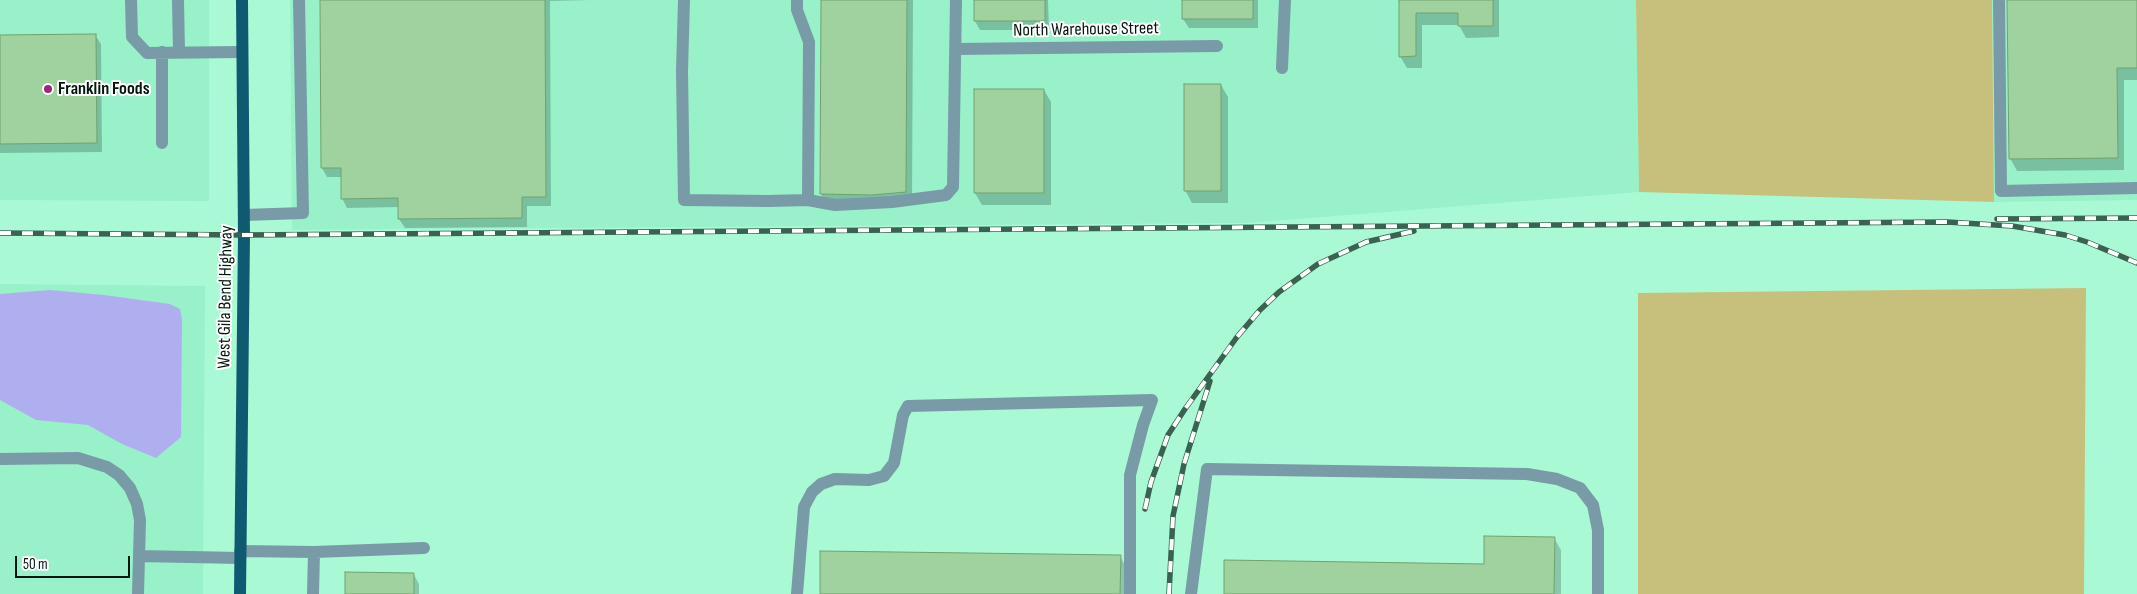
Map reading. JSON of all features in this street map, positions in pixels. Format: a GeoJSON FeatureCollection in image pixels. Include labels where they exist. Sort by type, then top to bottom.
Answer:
{"type":"FeatureCollection","features":[{"type":"Feature","properties":{"kind":"main road","name":"West Gila Bend Highway"},"geometry":{"type":"LineString","coordinates":[[240,594],[244,215],[242,0]]}},
{"type":"Feature","properties":{"kind":"street"},"geometry":{"type":"LineString","coordinates":[[131,0],[132,37],[147,53],[242,52]]}},
{"type":"Feature","properties":{"kind":"street"},"geometry":{"type":"LineString","coordinates":[[178,0],[179,52]]}},
{"type":"Feature","properties":{"kind":"street"},"geometry":{"type":"LineString","coordinates":[[684,0],[682,71],[684,200],[808,200],[835,205],[892,202],[946,195],[953,187],[956,0]]}},
{"type":"Feature","properties":{"kind":"street"},"geometry":{"type":"LineString","coordinates":[[797,0],[797,10],[809,42],[808,200]]}},
{"type":"Feature","properties":{"kind":"street"},"geometry":{"type":"LineString","coordinates":[[1282,68],[1285,0]]}},
{"type":"Feature","properties":{"kind":"street"},"geometry":{"type":"LineString","coordinates":[[1999,0],[2001,192],[2137,188]]}},
{"type":"Feature","properties":{"kind":"street"},"geometry":{"type":"LineString","coordinates":[[244,215],[303,213],[299,3]]}},
{"type":"Feature","properties":{"kind":"street","name":"North Warehouse Street"},"geometry":{"type":"LineString","coordinates":[[956,49],[1217,46]]}},
{"type":"Feature","properties":{"kind":"street"},"geometry":{"type":"LineString","coordinates":[[162,52],[162,143]]}},
{"type":"Feature","properties":{"kind":"street"},"geometry":{"type":"LineString","coordinates":[[797,594],[804,507],[812,492],[821,484],[835,479],[869,480],[884,476],[894,464],[903,415],[908,406],[1152,400],[1143,425],[1130,475],[1130,594]]}},
{"type":"Feature","properties":{"kind":"street"},"geometry":{"type":"LineString","coordinates":[[0,459],[78,458],[108,467],[119,475],[130,488],[137,504],[140,520],[138,594]]}},
{"type":"Feature","properties":{"kind":"street"},"geometry":{"type":"LineString","coordinates":[[1191,594],[1207,470],[1527,474],[1557,478],[1580,488],[1593,505],[1598,530],[1598,594]]}},
{"type":"Feature","properties":{"kind":"street"},"geometry":{"type":"LineString","coordinates":[[139,556],[240,555],[424,548]]}},
{"type":"Feature","properties":{"kind":"street"},"geometry":{"type":"LineString","coordinates":[[313,594],[314,552]]}},
{"type":"Feature","properties":{"kind":"shaded area"},"geometry":{"type":"Polygon","coordinates":[[[0,0],[209,0],[209,201],[0,200],[0,0]]]}},
{"type":"Feature","properties":{"kind":"shaded area"},"geometry":{"type":"Polygon","coordinates":[[[290,0],[1636,0],[1639,192],[1246,223],[292,230],[290,0]]]}},
{"type":"Feature","properties":{"kind":"shaded area"},"geometry":{"type":"Polygon","coordinates":[[[1636,0],[1992,0],[1994,202],[1639,192],[1636,0]]]}},
{"type":"Feature","properties":{"kind":"shaded area"},"geometry":{"type":"Polygon","coordinates":[[[1992,0],[2137,0],[2137,200],[1994,202],[1992,0]]]}},
{"type":"Feature","properties":{"kind":"shaded area"},"geometry":{"type":"Polygon","coordinates":[[[0,284],[205,286],[203,594],[0,594],[0,284]]]}},
{"type":"Feature","properties":{"kind":"shaded area"},"geometry":{"type":"Polygon","coordinates":[[[2086,288],[2084,594],[1638,594],[1638,293],[2086,288]]]}},
{"type":"Feature","properties":{"kind":"water"},"geometry":{"type":"Polygon","coordinates":[[[50,290],[170,304],[180,309],[182,320],[181,437],[156,458],[122,444],[88,425],[36,420],[0,400],[0,294],[50,290]]]}},
{"type":"Feature","properties":{"kind":"building"},"geometry":{"type":"Polygon","coordinates":[[[320,0],[545,0],[546,197],[522,197],[522,218],[398,219],[398,198],[341,199],[341,168],[321,168],[320,0]]]}},
{"type":"Feature","properties":{"kind":"building"},"geometry":{"type":"Polygon","coordinates":[[[821,0],[907,0],[906,192],[872,195],[820,194],[821,0]]]}},
{"type":"Feature","properties":{"kind":"building"},"geometry":{"type":"Polygon","coordinates":[[[974,0],[1045,0],[1045,21],[974,21],[974,0]]]}},
{"type":"Feature","properties":{"kind":"building"},"geometry":{"type":"Polygon","coordinates":[[[1182,0],[1253,0],[1253,19],[1182,19],[1182,0]]]}},
{"type":"Feature","properties":{"kind":"building"},"geometry":{"type":"Polygon","coordinates":[[[1399,0],[1493,0],[1493,26],[1458,26],[1458,13],[1416,13],[1416,56],[1399,57],[1399,0]]]}},
{"type":"Feature","properties":{"kind":"building"},"geometry":{"type":"Polygon","coordinates":[[[2007,0],[2137,0],[2137,68],[2117,68],[2118,158],[2009,159],[2007,0]]]}},
{"type":"Feature","properties":{"kind":"building","name":"Franklin Foods"},"geometry":{"type":"Polygon","coordinates":[[[96,34],[97,143],[0,144],[0,35],[96,34]]]}},
{"type":"Feature","properties":{"kind":"building"},"geometry":{"type":"Polygon","coordinates":[[[1184,84],[1221,84],[1221,191],[1184,191],[1184,84]]]}},
{"type":"Feature","properties":{"kind":"building"},"geometry":{"type":"Polygon","coordinates":[[[974,89],[1044,89],[1044,193],[974,193],[974,89]]]}},
{"type":"Feature","properties":{"kind":"building"},"geometry":{"type":"Polygon","coordinates":[[[1484,536],[1555,537],[1554,594],[1224,594],[1224,560],[1484,564],[1484,536]]]}},
{"type":"Feature","properties":{"kind":"building"},"geometry":{"type":"Polygon","coordinates":[[[820,551],[1121,555],[1120,594],[820,594],[820,551]]]}},
{"type":"Feature","properties":{"kind":"building"},"geometry":{"type":"Polygon","coordinates":[[[345,572],[414,573],[414,594],[345,594],[345,572]]]}},
{"type":"Feature","properties":{"kind":"railway"},"geometry":{"type":"LineString","coordinates":[[1997,219],[2137,218]]}},
{"type":"Feature","properties":{"kind":"railway"},"geometry":{"type":"LineString","coordinates":[[0,233],[244,235],[1947,222],[2012,226],[2065,235],[2137,263]]}},
{"type":"Feature","properties":{"kind":"railway"},"geometry":{"type":"LineString","coordinates":[[1145,509],[1151,482],[1168,435],[1237,337],[1260,310],[1279,292],[1318,264],[1366,242],[1414,231]]}},
{"type":"Feature","properties":{"kind":"railway"},"geometry":{"type":"LineString","coordinates":[[1169,594],[1173,516],[1184,464],[1210,381]]}},
{"type":"Feature","properties":{"kind":"place","name":"Franklin Foods"},"geometry":{"type":"Point","coordinates":[48,89]}}]}
